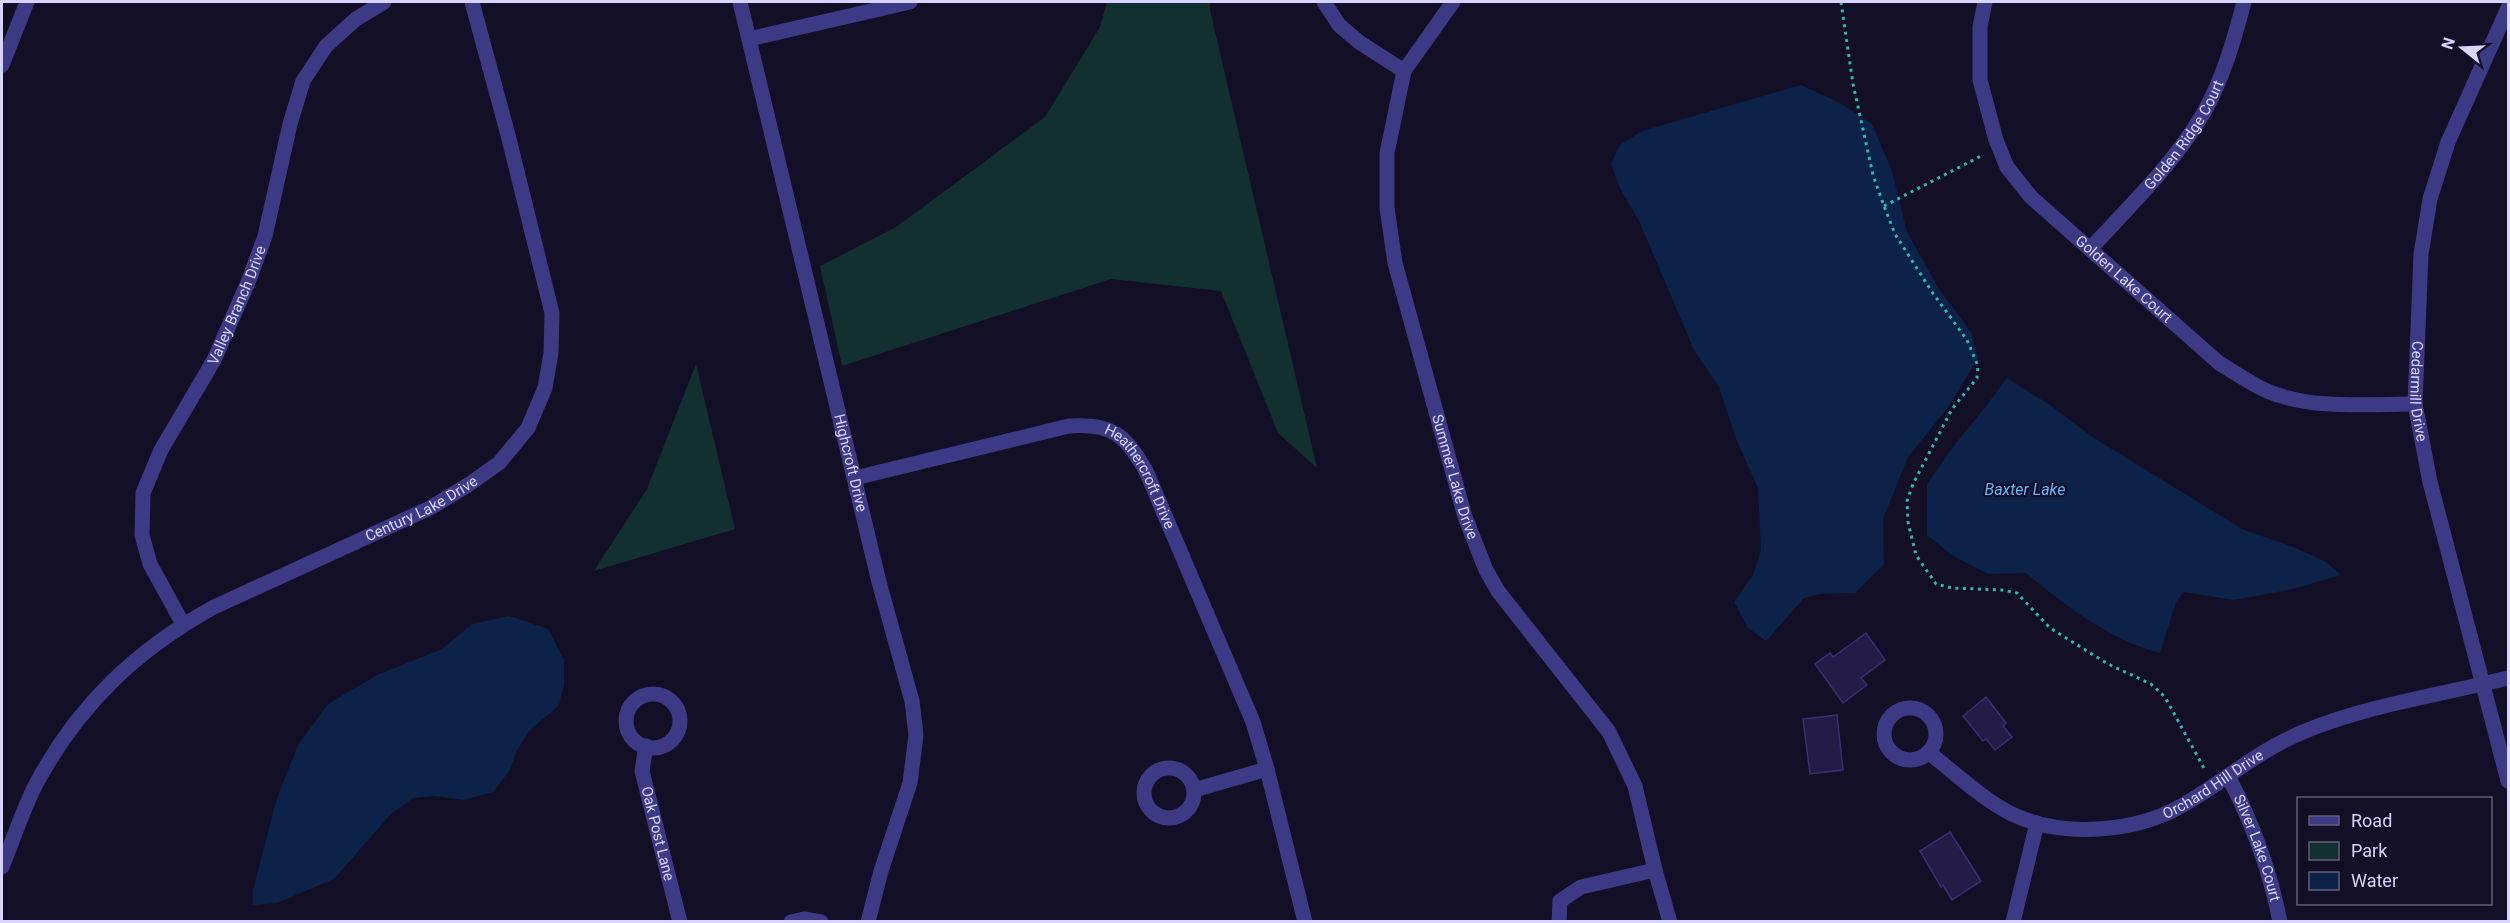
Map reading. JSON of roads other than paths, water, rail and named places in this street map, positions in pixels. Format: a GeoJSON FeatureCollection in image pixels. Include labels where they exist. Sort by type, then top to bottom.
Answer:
{"type":"FeatureCollection","features":[{"type":"Feature","properties":{"kind":"street"},"geometry":{"type":"LineString","coordinates":[[2,65],[27,2]]}},
{"type":"Feature","properties":{"kind":"street","name":"Valley Branch Drive"},"geometry":{"type":"LineString","coordinates":[[183,624],[150,564],[142,535],[143,493],[161,450],[214,360],[249,280],[265,236],[290,124],[303,81],[326,46],[356,19],[384,2]]}},
{"type":"Feature","properties":{"kind":"street","name":"Century Lake Drive"},"geometry":{"type":"LineString","coordinates":[[2,867],[35,787],[73,728],[93,702],[133,660],[183,624],[253,587],[430,508],[499,463],[528,428],[545,388],[551,353],[552,313],[472,2]]}},
{"type":"Feature","properties":{"kind":"street","name":"Highcroft Drive"},"geometry":{"type":"LineString","coordinates":[[740,2],[879,582],[912,701],[916,735],[910,783],[881,871],[868,921]]}},
{"type":"Feature","properties":{"kind":"street"},"geometry":{"type":"LineString","coordinates":[[749,39],[910,2]]}},
{"type":"Feature","properties":{"kind":"street"},"geometry":{"type":"LineString","coordinates":[[1324,2],[1339,25],[1359,42],[1404,71]]}},
{"type":"Feature","properties":{"kind":"street","name":"Summer Lake Drive"},"geometry":{"type":"LineString","coordinates":[[1453,2],[1404,71],[1387,153],[1387,208],[1395,263],[1465,517],[1486,570],[1498,591],[1609,732],[1635,786],[1667,921]]}},
{"type":"Feature","properties":{"kind":"street","name":"Golden Lake Court"},"geometry":{"type":"LineString","coordinates":[[1985,2],[1980,27],[1980,80],[1996,140],[2007,166],[2031,197],[2219,363],[2268,392],[2292,398],[2341,404],[2415,404]]}},
{"type":"Feature","properties":{"kind":"street","name":"Golden Ridge Court"},"geometry":{"type":"LineString","coordinates":[[2091,248],[2136,201],[2175,153],[2202,114],[2222,74],[2244,2]]}},
{"type":"Feature","properties":{"kind":"street","name":"Cedarmill Drive"},"geometry":{"type":"LineString","coordinates":[[2508,8],[2448,142],[2430,200],[2419,274],[2415,404],[2430,482],[2485,684],[2508,781]]}},
{"type":"Feature","properties":{"kind":"street","name":"Heathercroft Drive"},"geometry":{"type":"LineString","coordinates":[[855,478],[1069,426],[1089,425],[1116,432],[1130,444],[1146,471],[1252,722],[1267,769],[1305,921]]}},
{"type":"Feature","properties":{"kind":"street","name":"Orchard Hill Drive"},"geometry":{"type":"LineString","coordinates":[[1928,752],[2012,814],[2037,823],[2076,829],[2121,827],[2181,807],[2265,751],[2302,732],[2363,712],[2508,678]]}},
{"type":"Feature","properties":{"kind":"street","name":"Oak Post Lane"},"geometry":{"type":"LineString","coordinates":[[646,746],[642,771],[680,921]]}},
{"type":"Feature","properties":{"kind":"street"},"geometry":{"type":"LineString","coordinates":[[1194,790],[1267,769]]}},
{"type":"Feature","properties":{"kind":"street","name":"Silver Lake Court"},"geometry":{"type":"LineString","coordinates":[[2228,776],[2247,812],[2263,855],[2280,921]]}},
{"type":"Feature","properties":{"kind":"street"},"geometry":{"type":"LineString","coordinates":[[2013,921],[2037,823]]}},
{"type":"Feature","properties":{"kind":"street"},"geometry":{"type":"LineString","coordinates":[[1559,921],[1560,901],[1581,887],[1655,870]]}},
{"type":"Feature","properties":{"kind":"street"},"geometry":{"type":"LineString","coordinates":[[790,921],[804,919],[821,921]]}},
{"type":"Feature","properties":{"kind":"water"},"geometry":{"type":"Polygon","coordinates":[[[1801,85],[1840,103],[1872,124],[1892,171],[1907,232],[1939,289],[1971,332],[1978,358],[1949,406],[1908,457],[1883,519],[1884,564],[1855,593],[1820,594],[1804,598],[1766,641],[1748,628],[1734,602],[1753,575],[1761,550],[1758,488],[1737,441],[1719,387],[1694,350],[1640,223],[1620,188],[1611,164],[1620,145],[1642,131],[1801,85]]]}},
{"type":"Feature","properties":{"kind":"water","name":"Baxter Lake"},"geometry":{"type":"Polygon","coordinates":[[[2007,378],[2050,405],[2094,438],[2242,529],[2296,548],[2326,562],[2341,575],[2293,589],[2234,600],[2184,592],[2176,602],[2160,653],[2123,639],[2088,620],[2026,573],[1988,574],[1953,556],[1927,535],[1927,484],[2007,378]]]}},
{"type":"Feature","properties":{"kind":"water"},"geometry":{"type":"Polygon","coordinates":[[[509,616],[548,629],[564,660],[564,685],[559,705],[529,731],[516,752],[510,770],[493,792],[464,800],[434,796],[413,798],[391,814],[334,879],[277,903],[253,905],[253,890],[277,798],[298,745],[328,704],[377,675],[442,649],[472,624],[509,616]]]}}]}
